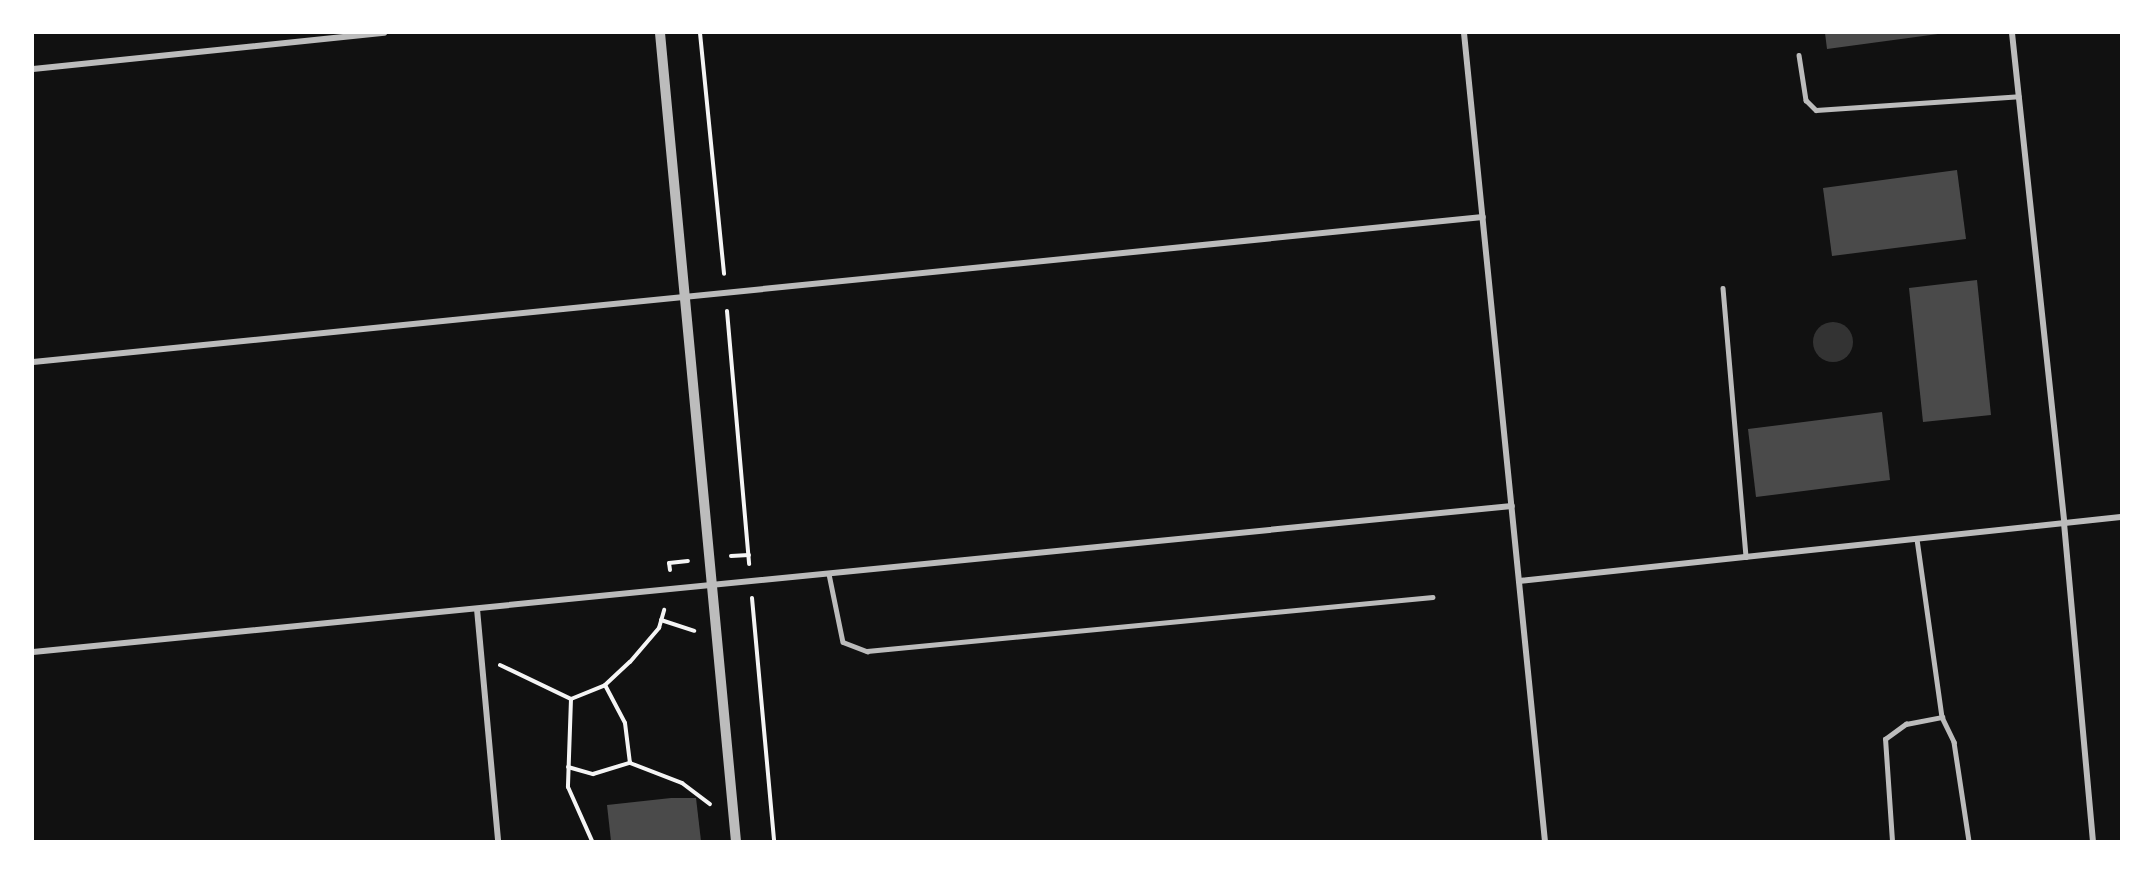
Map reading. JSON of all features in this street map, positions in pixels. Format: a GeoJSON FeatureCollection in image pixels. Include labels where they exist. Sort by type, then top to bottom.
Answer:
{"type":"FeatureCollection","features":[{"type":"Feature","properties":{"kind":"street"},"geometry":{"type":"LineString","coordinates":[[33,69],[384,33]]}},
{"type":"Feature","properties":{"kind":"street"},"geometry":{"type":"LineString","coordinates":[[660,33],[736,841]]}},
{"type":"Feature","properties":{"kind":"street"},"geometry":{"type":"LineString","coordinates":[[1464,33],[1545,841]]}},
{"type":"Feature","properties":{"kind":"street"},"geometry":{"type":"LineString","coordinates":[[2012,33],[2064,523],[2093,841]]}},
{"type":"Feature","properties":{"kind":"street"},"geometry":{"type":"LineString","coordinates":[[33,362],[1483,217]]}},
{"type":"Feature","properties":{"kind":"street"},"geometry":{"type":"LineString","coordinates":[[33,652],[1512,507]]}},
{"type":"Feature","properties":{"kind":"street"},"geometry":{"type":"LineString","coordinates":[[1519,581],[2121,517]]}},
{"type":"Feature","properties":{"kind":"street"},"geometry":{"type":"LineString","coordinates":[[477,609],[498,841]]}},
{"type":"Feature","properties":{"kind":"lane"},"geometry":{"type":"LineString","coordinates":[[1799,55],[1806,100],[1816,110],[2019,96]]}},
{"type":"Feature","properties":{"kind":"lane"},"geometry":{"type":"LineString","coordinates":[[1723,288],[1746,556]]}},
{"type":"Feature","properties":{"kind":"lane"},"geometry":{"type":"LineString","coordinates":[[1917,539],[1942,717],[1953,742],[1969,841]]}},
{"type":"Feature","properties":{"kind":"lane"},"geometry":{"type":"LineString","coordinates":[[829,574],[843,642],[867,651],[1432,597]]}},
{"type":"Feature","properties":{"kind":"lane"},"geometry":{"type":"LineString","coordinates":[[1892,841],[1885,739],[1906,724],[1942,717]]}},
{"type":"Feature","properties":{"kind":"path"},"geometry":{"type":"LineString","coordinates":[[700,33],[726,293],[774,841]]}},
{"type":"Feature","properties":{"kind":"path"},"geometry":{"type":"LineString","coordinates":[[481,655],[571,699],[605,685],[659,628],[670,590],[669,563],[749,555]]}},
{"type":"Feature","properties":{"kind":"path"},"geometry":{"type":"LineString","coordinates":[[605,685],[625,723],[630,763]]}},
{"type":"Feature","properties":{"kind":"path"},"geometry":{"type":"LineString","coordinates":[[571,699],[568,787],[592,841]]}},
{"type":"Feature","properties":{"kind":"path"},"geometry":{"type":"LineString","coordinates":[[568,767],[593,774],[630,763],[682,783],[734,823]]}},
{"type":"Feature","properties":{"kind":"shaded area"},"geometry":{"type":"Polygon","coordinates":[[[1833,322],[1841,323],[1847,328],[1852,334],[1852,350],[1847,356],[1841,361],[1833,362],[1825,361],[1819,356],[1814,350],[1813,342],[1814,334],[1819,328],[1825,323],[1833,322]]]}},
{"type":"Feature","properties":{"kind":"building"},"geometry":{"type":"Polygon","coordinates":[[[1825,33],[1938,33],[1938,34],[1827,49],[1825,33]]]}},
{"type":"Feature","properties":{"kind":"building"},"geometry":{"type":"Polygon","coordinates":[[[1957,170],[1966,239],[1832,256],[1823,188],[1957,170]]]}},
{"type":"Feature","properties":{"kind":"building"},"geometry":{"type":"Polygon","coordinates":[[[1977,280],[1991,415],[1923,422],[1909,288],[1977,280]]]}},
{"type":"Feature","properties":{"kind":"building"},"geometry":{"type":"Polygon","coordinates":[[[1882,412],[1890,480],[1756,497],[1748,429],[1882,412]]]}},
{"type":"Feature","properties":{"kind":"building"},"geometry":{"type":"Polygon","coordinates":[[[671,798],[696,798],[701,841],[611,841],[607,805],[671,798]]]}}]}
